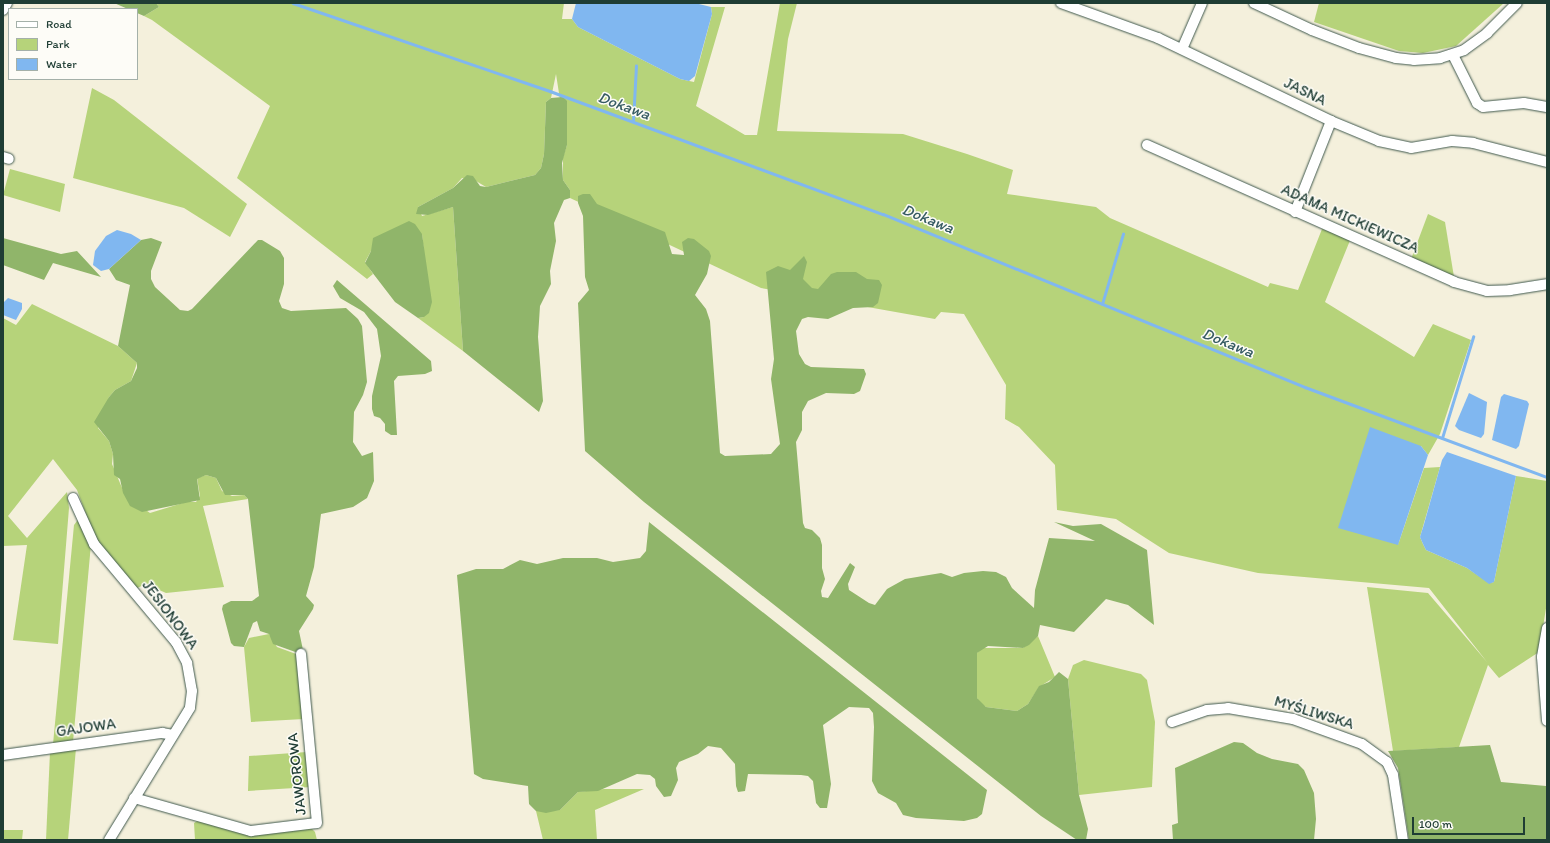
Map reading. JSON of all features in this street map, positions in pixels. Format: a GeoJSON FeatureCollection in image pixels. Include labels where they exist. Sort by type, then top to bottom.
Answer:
{"type":"FeatureCollection","features":[{"type":"Feature","properties":{"kind":"street"},"geometry":{"type":"LineString","coordinates":[[3,10],[7,3]]}},
{"type":"Feature","properties":{"kind":"street","name":"JASNA"},"geometry":{"type":"LineString","coordinates":[[1061,3],[1150,35],[1331,122],[1392,145],[1412,148],[1452,141],[1473,143],[1547,162]]}},
{"type":"Feature","properties":{"kind":"street"},"geometry":{"type":"LineString","coordinates":[[1182,50],[1202,3]]}},
{"type":"Feature","properties":{"kind":"street"},"geometry":{"type":"LineString","coordinates":[[1254,3],[1312,30],[1377,54],[1414,60],[1452,55],[1475,43],[1517,3]]}},
{"type":"Feature","properties":{"kind":"street"},"geometry":{"type":"LineString","coordinates":[[1452,55],[1477,103],[1483,107],[1524,103],[1547,107]]}},
{"type":"Feature","properties":{"kind":"street"},"geometry":{"type":"LineString","coordinates":[[1295,212],[1331,122]]}},
{"type":"Feature","properties":{"kind":"street","name":"ADAMA MICKIEWICZA"},"geometry":{"type":"LineString","coordinates":[[1147,145],[1295,212],[1470,287],[1487,291],[1510,290],[1547,284]]}},
{"type":"Feature","properties":{"kind":"street","name":"JESIONOWA"},"geometry":{"type":"LineString","coordinates":[[73,498],[94,544],[176,642],[187,663],[192,691],[192,703],[108,840]]}},
{"type":"Feature","properties":{"kind":"street"},"geometry":{"type":"LineString","coordinates":[[1547,628],[1542,657],[1547,721]]}},
{"type":"Feature","properties":{"kind":"street","name":"JAWOROWA"},"geometry":{"type":"LineString","coordinates":[[134,798],[251,831],[317,824],[300,654]]}},
{"type":"Feature","properties":{"kind":"street","name":"MYŚLIWSKA"},"geometry":{"type":"LineString","coordinates":[[1172,722],[1207,710],[1228,708],[1293,719],[1362,744],[1387,762],[1393,775],[1403,840]]}},
{"type":"Feature","properties":{"kind":"street","name":"GAJOWA"},"geometry":{"type":"LineString","coordinates":[[3,755],[162,732],[173,735]]}},
{"type":"Feature","properties":{"kind":"green space"},"geometry":{"type":"Polygon","coordinates":[[[114,3],[156,3],[159,7],[144,16],[138,13],[138,8],[126,8],[114,3]]]}},
{"type":"Feature","properties":{"kind":"green space"},"geometry":{"type":"Polygon","coordinates":[[[156,3],[564,3],[562,19],[572,19],[578,27],[680,79],[694,82],[712,14],[711,7],[725,7],[696,106],[745,135],[757,135],[780,3],[797,3],[788,39],[777,131],[903,134],[967,154],[1013,170],[1007,194],[1096,207],[1110,218],[1268,287],[1270,283],[1298,290],[1322,229],[1351,238],[1325,302],[1414,357],[1433,324],[1471,340],[1440,434],[1428,455],[1421,446],[1398,545],[1424,468],[1440,467],[1420,537],[1423,544],[1426,550],[1467,568],[1489,583],[1494,582],[1516,476],[1547,481],[1547,602],[1539,652],[1499,678],[1488,665],[1459,747],[1393,751],[1367,587],[1428,593],[1487,662],[1429,588],[1258,573],[1169,553],[1116,519],[1057,510],[1055,465],[1019,427],[1005,419],[1006,385],[964,314],[941,312],[935,319],[761,288],[570,198],[570,190],[563,180],[563,157],[567,145],[556,74],[551,98],[546,102],[544,154],[541,168],[535,175],[486,187],[476,181],[462,178],[453,188],[418,207],[422,216],[453,207],[463,351],[418,318],[424,317],[426,272],[422,234],[371,251],[365,262],[373,274],[367,279],[237,178],[270,106],[152,20],[144,16],[159,7],[156,3]]]}},
{"type":"Feature","properties":{"kind":"green space"},"geometry":{"type":"Polygon","coordinates":[[[1319,3],[1504,3],[1456,46],[1423,53],[1399,51],[1314,22],[1319,3]]]}},
{"type":"Feature","properties":{"kind":"green space"},"geometry":{"type":"Polygon","coordinates":[[[92,88],[114,100],[247,204],[230,237],[184,208],[73,178],[92,88]]]}},
{"type":"Feature","properties":{"kind":"green space"},"geometry":{"type":"Polygon","coordinates":[[[563,97],[567,101],[567,145],[562,163],[563,180],[570,190],[570,198],[564,200],[554,223],[556,241],[550,271],[551,284],[540,306],[538,337],[543,401],[539,412],[463,351],[453,207],[428,215],[416,214],[418,207],[453,188],[467,175],[473,176],[480,186],[486,187],[535,175],[541,168],[544,154],[546,102],[551,98],[563,97]]]}},
{"type":"Feature","properties":{"kind":"green space"},"geometry":{"type":"Polygon","coordinates":[[[10,169],[65,184],[60,212],[3,195],[10,169]]]}},
{"type":"Feature","properties":{"kind":"green space"},"geometry":{"type":"Polygon","coordinates":[[[590,194],[597,204],[665,232],[672,254],[684,255],[682,242],[688,238],[694,239],[709,251],[711,256],[707,274],[695,295],[706,309],[710,321],[720,453],[725,456],[771,454],[780,444],[771,379],[774,359],[766,272],[778,266],[790,270],[804,256],[807,262],[803,279],[812,288],[818,289],[831,274],[837,272],[856,272],[867,279],[879,280],[882,285],[878,303],[873,307],[853,308],[828,319],[808,317],[802,319],[796,331],[799,354],[805,364],[811,367],[864,369],[866,374],[860,391],[854,394],[826,393],[808,401],[802,412],[802,430],[796,442],[803,523],[805,528],[812,530],[820,538],[822,545],[822,568],[825,579],[821,591],[822,597],[828,598],[850,563],[855,567],[848,584],[849,590],[869,603],[875,605],[887,589],[905,579],[941,573],[952,577],[964,573],[983,571],[996,572],[1006,577],[1012,588],[1034,608],[1035,590],[1049,538],[1095,541],[1054,522],[1073,526],[1101,524],[1147,550],[1154,625],[1128,605],[1106,599],[1074,632],[1040,625],[1038,636],[1029,645],[1023,648],[988,646],[977,653],[977,698],[986,707],[1017,711],[1028,704],[1039,686],[1049,682],[1059,672],[1068,679],[1079,795],[1088,829],[1086,840],[1077,840],[1041,816],[644,502],[585,451],[578,303],[589,290],[585,277],[583,216],[578,203],[578,196],[590,194]]]}},
{"type":"Feature","properties":{"kind":"green space"},"geometry":{"type":"Polygon","coordinates":[[[1428,214],[1445,222],[1454,277],[1410,262],[1428,214]]]}},
{"type":"Feature","properties":{"kind":"green space"},"geometry":{"type":"Polygon","coordinates":[[[409,221],[415,224],[422,234],[432,302],[429,313],[424,317],[418,318],[395,302],[365,263],[371,251],[373,238],[409,221]]]}},
{"type":"Feature","properties":{"kind":"green space"},"geometry":{"type":"Polygon","coordinates":[[[3,238],[61,254],[77,251],[101,277],[53,263],[44,280],[3,265],[3,238]]]}},
{"type":"Feature","properties":{"kind":"green space"},"geometry":{"type":"Polygon","coordinates":[[[151,238],[162,242],[151,271],[151,279],[155,287],[180,310],[188,311],[192,309],[258,240],[262,240],[280,251],[284,258],[284,284],[279,301],[282,308],[291,311],[346,308],[358,319],[362,326],[367,382],[363,395],[354,412],[353,442],[362,456],[373,452],[374,481],[367,498],[353,507],[321,514],[314,567],[306,596],[314,605],[299,631],[303,650],[301,654],[273,644],[269,634],[260,631],[257,621],[253,623],[244,647],[234,646],[231,643],[222,609],[223,605],[231,601],[252,601],[259,596],[248,499],[244,495],[225,495],[216,478],[206,475],[197,479],[200,500],[142,512],[130,506],[123,493],[120,479],[114,475],[113,454],[109,441],[94,422],[109,397],[115,390],[131,381],[137,368],[137,363],[118,346],[130,285],[116,280],[109,269],[141,240],[151,238]]]}},
{"type":"Feature","properties":{"kind":"green space"},"geometry":{"type":"Polygon","coordinates":[[[337,280],[431,361],[432,371],[425,374],[398,376],[394,381],[397,435],[391,435],[385,431],[385,424],[380,418],[374,416],[372,409],[372,396],[381,356],[377,329],[364,312],[340,298],[333,286],[337,280]]]}},
{"type":"Feature","properties":{"kind":"green space"},"geometry":{"type":"Polygon","coordinates":[[[32,304],[118,346],[137,363],[131,381],[115,390],[109,397],[98,428],[109,441],[113,454],[112,464],[125,495],[150,513],[186,502],[196,502],[200,496],[197,478],[206,475],[216,478],[222,491],[232,496],[244,495],[248,499],[203,506],[224,587],[166,593],[146,584],[135,589],[96,541],[77,490],[53,459],[8,516],[27,538],[67,492],[69,508],[58,644],[13,640],[27,545],[3,546],[3,318],[16,325],[32,304]]]}},
{"type":"Feature","properties":{"kind":"green space"},"geometry":{"type":"Polygon","coordinates":[[[80,517],[91,544],[73,742],[53,744],[74,525],[80,517]]]}},
{"type":"Feature","properties":{"kind":"green space"},"geometry":{"type":"Polygon","coordinates":[[[649,522],[987,790],[982,814],[977,818],[964,821],[916,818],[903,815],[896,803],[878,793],[872,781],[874,727],[873,713],[869,708],[849,707],[823,725],[831,784],[827,808],[820,808],[816,803],[813,781],[808,776],[748,774],[745,791],[738,792],[736,786],[735,764],[721,748],[708,746],[698,754],[679,762],[676,768],[678,780],[671,796],[664,797],[656,786],[655,779],[650,775],[637,774],[598,791],[578,792],[560,810],[546,813],[536,811],[529,804],[528,786],[483,779],[474,774],[457,575],[476,569],[503,569],[520,560],[537,564],[563,558],[597,558],[613,562],[640,558],[646,551],[649,522]]]}},
{"type":"Feature","properties":{"kind":"green space"},"geometry":{"type":"Polygon","coordinates":[[[269,634],[277,647],[296,654],[304,719],[251,722],[244,647],[249,638],[269,634]]]}},
{"type":"Feature","properties":{"kind":"green space"},"geometry":{"type":"Polygon","coordinates":[[[1038,636],[1055,677],[1039,687],[1028,704],[1017,711],[986,707],[980,703],[977,698],[977,653],[982,648],[1023,648],[1038,636]]]}},
{"type":"Feature","properties":{"kind":"green space"},"geometry":{"type":"Polygon","coordinates":[[[1084,660],[1141,674],[1147,680],[1155,722],[1152,787],[1079,795],[1068,679],[1073,665],[1084,660]]]}},
{"type":"Feature","properties":{"kind":"green space"},"geometry":{"type":"Polygon","coordinates":[[[1234,742],[1243,743],[1257,753],[1272,759],[1298,764],[1304,770],[1314,793],[1316,819],[1314,840],[1173,840],[1172,825],[1178,823],[1175,768],[1234,742]]]}},
{"type":"Feature","properties":{"kind":"green space"},"geometry":{"type":"Polygon","coordinates":[[[1490,745],[1501,782],[1546,786],[1547,840],[1409,840],[1398,768],[1388,751],[1490,745]]]}},
{"type":"Feature","properties":{"kind":"green space"},"geometry":{"type":"Polygon","coordinates":[[[76,748],[68,840],[46,840],[50,752],[76,748]]]}},
{"type":"Feature","properties":{"kind":"green space"},"geometry":{"type":"Polygon","coordinates":[[[307,752],[311,787],[248,791],[249,756],[307,752]]]}},
{"type":"Feature","properties":{"kind":"green space"},"geometry":{"type":"Polygon","coordinates":[[[604,789],[644,789],[595,810],[597,840],[543,840],[536,811],[560,810],[578,792],[604,789]]]}},
{"type":"Feature","properties":{"kind":"green space"},"geometry":{"type":"Polygon","coordinates":[[[199,820],[250,833],[311,828],[315,832],[317,840],[195,840],[194,823],[199,820]]]}},
{"type":"Feature","properties":{"kind":"green space"},"geometry":{"type":"Polygon","coordinates":[[[3,830],[23,830],[22,840],[3,840],[3,830]]]}},
{"type":"Feature","properties":{"kind":"water"},"geometry":{"type":"Polygon","coordinates":[[[576,3],[695,3],[711,7],[712,14],[695,76],[689,81],[680,79],[578,27],[572,19],[576,3]]]}},
{"type":"Feature","properties":{"kind":"water"},"geometry":{"type":"Polygon","coordinates":[[[117,230],[131,234],[141,240],[109,269],[101,271],[93,265],[95,251],[106,236],[117,230]]]}},
{"type":"Feature","properties":{"kind":"water"},"geometry":{"type":"Polygon","coordinates":[[[8,298],[22,303],[22,309],[16,320],[3,315],[3,303],[8,298]]]}},
{"type":"Feature","properties":{"kind":"water"},"geometry":{"type":"Polygon","coordinates":[[[1469,393],[1487,402],[1484,434],[1481,438],[1459,430],[1455,426],[1469,393]]]}},
{"type":"Feature","properties":{"kind":"water"},"geometry":{"type":"Polygon","coordinates":[[[1504,394],[1527,401],[1529,404],[1519,446],[1516,449],[1492,440],[1501,397],[1504,394]]]}},
{"type":"Feature","properties":{"kind":"water"},"geometry":{"type":"Polygon","coordinates":[[[1370,427],[1421,446],[1428,455],[1398,545],[1338,528],[1370,427]]]}},
{"type":"Feature","properties":{"kind":"water"},"geometry":{"type":"Polygon","coordinates":[[[1447,452],[1516,476],[1494,582],[1489,584],[1467,568],[1426,550],[1420,537],[1442,460],[1447,452]]]}},
{"type":"Feature","properties":{"kind":"waterway","name":"Dokawa"},"geometry":{"type":"LineString","coordinates":[[293,3],[550,91],[883,214],[1305,387],[1547,477]]}},
{"type":"Feature","properties":{"kind":"waterway"},"geometry":{"type":"LineString","coordinates":[[633,121],[636,66]]}},
{"type":"Feature","properties":{"kind":"waterway"},"geometry":{"type":"LineString","coordinates":[[1102,304],[1123,234]]}},
{"type":"Feature","properties":{"kind":"waterway"},"geometry":{"type":"LineString","coordinates":[[1442,438],[1473,337]]}}]}
